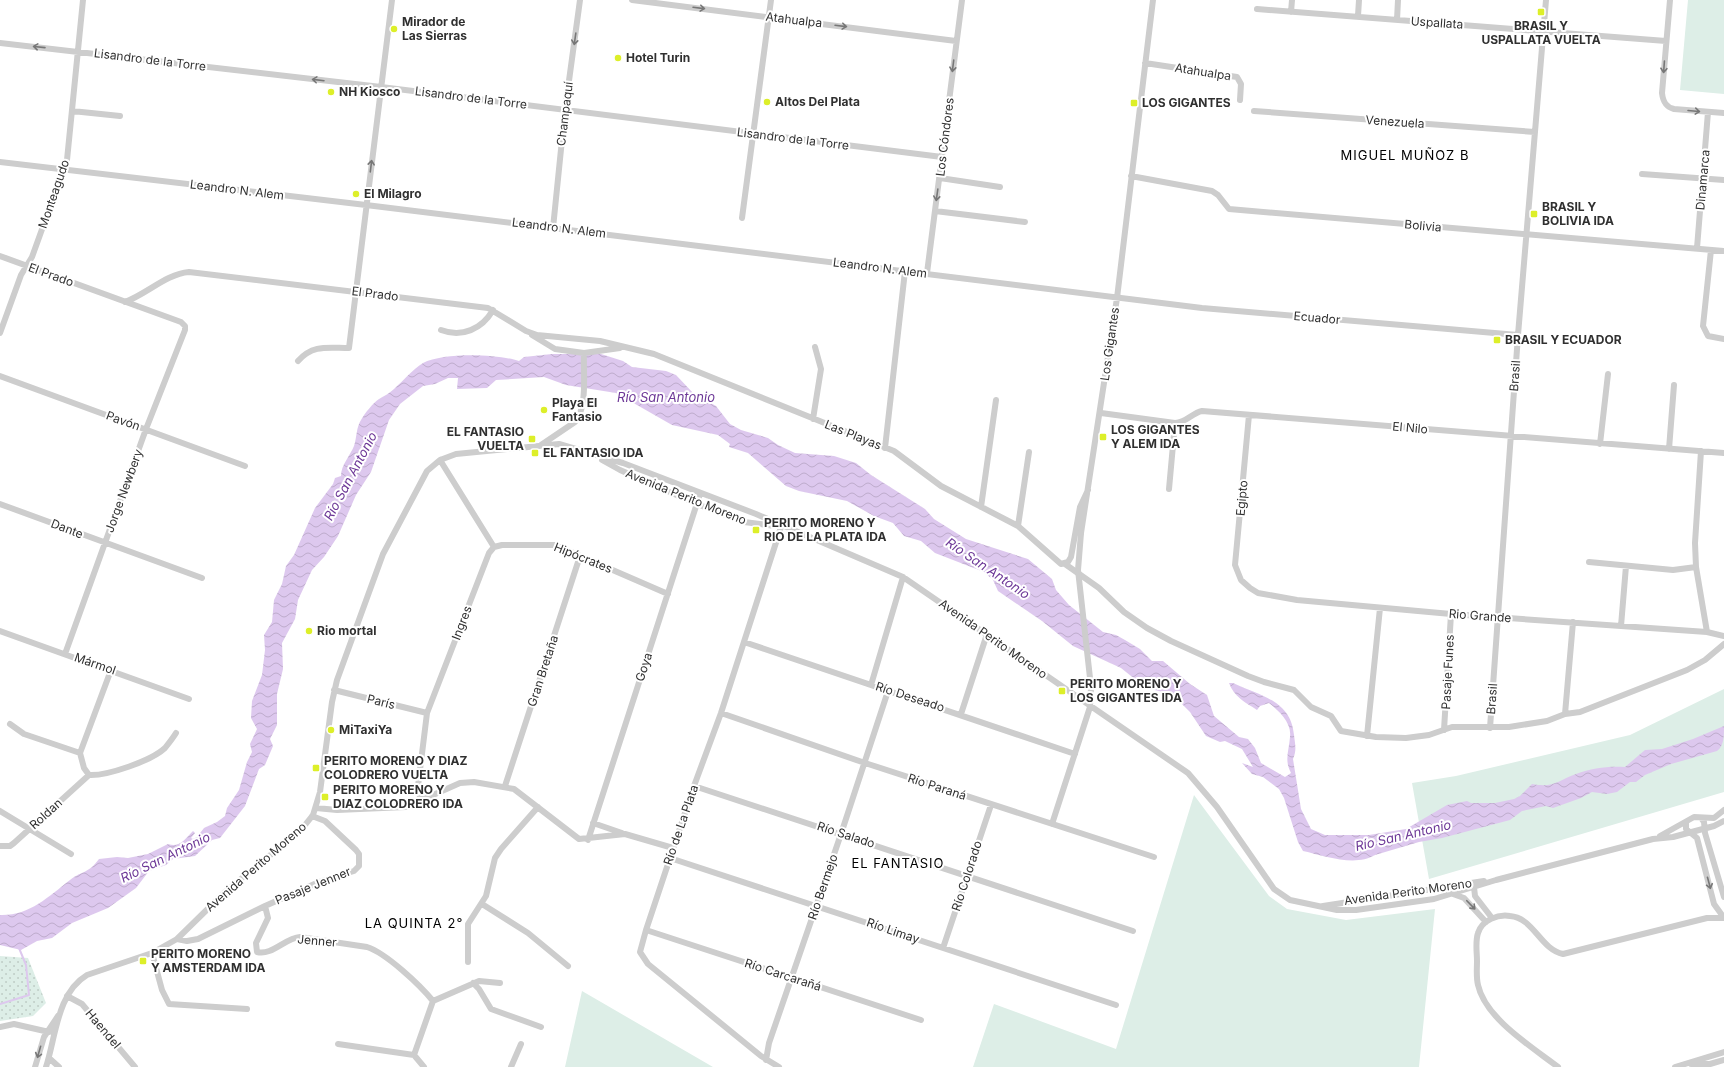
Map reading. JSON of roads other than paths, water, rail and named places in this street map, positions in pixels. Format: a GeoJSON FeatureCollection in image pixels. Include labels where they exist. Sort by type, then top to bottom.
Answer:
{"type":"FeatureCollection","features":[{"type":"Feature","properties":{"kind":"street","name":"Monteagudo"},"geometry":{"type":"LineString","coordinates":[[0,333],[21,275],[32,256],[67,160],[83,0]]}},
{"type":"Feature","properties":{"kind":"street"},"geometry":{"type":"LineString","coordinates":[[298,361],[309,351],[315,349],[349,348],[392,0]]}},
{"type":"Feature","properties":{"kind":"street","name":"Champaquí"},"geometry":{"type":"LineString","coordinates":[[553,228],[565,110],[580,0]]}},
{"type":"Feature","properties":{"kind":"street","name":"Atahualpa"},"geometry":{"type":"LineString","coordinates":[[632,0],[956,41]]}},
{"type":"Feature","properties":{"kind":"street"},"geometry":{"type":"LineString","coordinates":[[742,218],[771,0]]}},
{"type":"Feature","properties":{"kind":"street","name":"Los Cóndores"},"geometry":{"type":"LineString","coordinates":[[927,273],[962,0]]}},
{"type":"Feature","properties":{"kind":"street","name":"Los Gigantes"},"geometry":{"type":"LineString","coordinates":[[1090,707],[1090,687],[1078,570],[1081,533],[1117,298],[1153,0]]}},
{"type":"Feature","properties":{"kind":"street"},"geometry":{"type":"LineString","coordinates":[[1291,12],[1292,0]]}},
{"type":"Feature","properties":{"kind":"street"},"geometry":{"type":"LineString","coordinates":[[1358,16],[1360,0]]}},
{"type":"Feature","properties":{"kind":"street"},"geometry":{"type":"LineString","coordinates":[[1397,20],[1398,0]]}},
{"type":"Feature","properties":{"kind":"street","name":"Brasil"},"geometry":{"type":"LineString","coordinates":[[1490,728],[1518,335],[1546,0]]}},
{"type":"Feature","properties":{"kind":"street"},"geometry":{"type":"LineString","coordinates":[[1670,0],[1662,93],[1665,104],[1674,109],[1724,113]]}},
{"type":"Feature","properties":{"kind":"street","name":"Uspallata"},"geometry":{"type":"LineString","coordinates":[[1256,9],[1666,41]]}},
{"type":"Feature","properties":{"kind":"street","name":"Lisandro de la Torre"},"geometry":{"type":"LineString","coordinates":[[0,43],[381,87],[942,157]]}},
{"type":"Feature","properties":{"kind":"street","name":"Atahualpa"},"geometry":{"type":"LineString","coordinates":[[1145,63],[1237,77],[1241,84],[1240,100]]}},
{"type":"Feature","properties":{"kind":"street"},"geometry":{"type":"LineString","coordinates":[[72,111],[120,116]]}},
{"type":"Feature","properties":{"kind":"street","name":"Venezuela"},"geometry":{"type":"LineString","coordinates":[[1254,111],[1535,132]]}},
{"type":"Feature","properties":{"kind":"street","name":"Dinamarca"},"geometry":{"type":"LineString","coordinates":[[1697,248],[1708,112]]}},
{"type":"Feature","properties":{"kind":"street","name":"Leandro N. Alem"},"geometry":{"type":"LineString","coordinates":[[0,162],[366,204],[927,273],[1117,298]]}},
{"type":"Feature","properties":{"kind":"street"},"geometry":{"type":"LineString","coordinates":[[1642,174],[1724,180]]}},
{"type":"Feature","properties":{"kind":"street","name":"Bolivia"},"geometry":{"type":"LineString","coordinates":[[1131,176],[1212,191],[1218,195],[1229,209],[1724,251]]}},
{"type":"Feature","properties":{"kind":"street"},"geometry":{"type":"LineString","coordinates":[[940,178],[1000,187]]}},
{"type":"Feature","properties":{"kind":"street"},"geometry":{"type":"LineString","coordinates":[[935,211],[1025,222]]}},
{"type":"Feature","properties":{"kind":"street"},"geometry":{"type":"LineString","coordinates":[[1711,250],[1703,326],[1708,336],[1724,339]]}},
{"type":"Feature","properties":{"kind":"street","name":"El Prado"},"geometry":{"type":"LineString","coordinates":[[0,256],[181,322],[185,326],[185,330]]}},
{"type":"Feature","properties":{"kind":"street"},"geometry":{"type":"LineString","coordinates":[[885,448],[905,271]]}},
{"type":"Feature","properties":{"kind":"street","name":"El Prado"},"geometry":{"type":"LineString","coordinates":[[125,302],[141,296],[174,276],[189,272],[482,306],[494,310],[526,331],[543,336],[584,339],[624,348]]}},
{"type":"Feature","properties":{"kind":"street"},"geometry":{"type":"LineString","coordinates":[[141,296],[139,301],[141,307]]}},
{"type":"Feature","properties":{"kind":"street","name":"Ecuador"},"geometry":{"type":"LineString","coordinates":[[1117,298],[1202,308],[1518,335]]}},
{"type":"Feature","properties":{"kind":"street"},"geometry":{"type":"LineString","coordinates":[[441,330],[456,334],[477,328],[487,320],[494,310]]}},
{"type":"Feature","properties":{"kind":"street","name":"Jorge Newbery"},"geometry":{"type":"LineString","coordinates":[[65,654],[146,429],[185,330]]}},
{"type":"Feature","properties":{"kind":"street"},"geometry":{"type":"LineString","coordinates":[[526,331],[555,349],[584,353],[624,348]]}},
{"type":"Feature","properties":{"kind":"street"},"geometry":{"type":"LineString","coordinates":[[813,419],[821,369],[815,347]]}},
{"type":"Feature","properties":{"kind":"street","name":"Las Playas"},"geometry":{"type":"LineString","coordinates":[[624,348],[654,354],[894,452],[941,486],[1018,526],[1063,564],[1099,588],[1124,612],[1153,632],[1253,678],[1294,690],[1311,707],[1331,716],[1341,732],[1367,736],[1406,738],[1429,736],[1456,727],[1490,728],[1524,726],[1547,721],[1565,714],[1580,712],[1687,670],[1705,660],[1724,644]]}},
{"type":"Feature","properties":{"kind":"street"},"geometry":{"type":"LineString","coordinates":[[541,445],[575,422],[579,417],[582,407],[584,353]]}},
{"type":"Feature","properties":{"kind":"street"},"geometry":{"type":"LineString","coordinates":[[1600,444],[1608,374]]}},
{"type":"Feature","properties":{"kind":"street","name":"Pavón"},"geometry":{"type":"LineString","coordinates":[[0,376],[245,466]]}},
{"type":"Feature","properties":{"kind":"street"},"geometry":{"type":"LineString","coordinates":[[1669,449],[1674,385]]}},
{"type":"Feature","properties":{"kind":"street"},"geometry":{"type":"LineString","coordinates":[[981,507],[996,400]]}},
{"type":"Feature","properties":{"kind":"street","name":"El Nilo"},"geometry":{"type":"LineString","coordinates":[[1175,424],[1186,421],[1198,412],[1202,411],[1600,444],[1724,452]]}},
{"type":"Feature","properties":{"kind":"street"},"geometry":{"type":"LineString","coordinates":[[1100,413],[1175,424],[1169,489]]}},
{"type":"Feature","properties":{"kind":"street","name":"Egipto"},"geometry":{"type":"LineString","coordinates":[[1241,580],[1235,565],[1249,415]]}},
{"type":"Feature","properties":{"kind":"street","name":"Avenida Perito Moreno"},"geometry":{"type":"LineString","coordinates":[[60,1013],[67,996],[78,980],[87,975],[152,953],[177,939],[225,892],[301,830],[312,816],[316,808],[320,792],[334,690],[388,542],[427,471],[440,460],[456,454],[559,444],[594,456],[623,463],[700,494],[756,514],[903,577],[1188,773],[1217,807],[1267,882],[1280,895],[1297,902],[1337,910],[1356,910],[1427,901],[1496,880],[1653,839],[1690,832],[1724,821]]}},
{"type":"Feature","properties":{"kind":"street"},"geometry":{"type":"LineString","coordinates":[[1701,451],[1694,532],[1696,567],[1707,632]]}},
{"type":"Feature","properties":{"kind":"street"},"geometry":{"type":"LineString","coordinates":[[1018,526],[1029,452]]}},
{"type":"Feature","properties":{"kind":"street","name":"Avenida Perito Moreno"},"geometry":{"type":"LineString","coordinates":[[594,456],[620,470],[697,504],[744,522],[781,526]]}},
{"type":"Feature","properties":{"kind":"street"},"geometry":{"type":"LineString","coordinates":[[440,460],[494,547]]}},
{"type":"Feature","properties":{"kind":"street"},"geometry":{"type":"LineString","coordinates":[[1063,564],[1068,562],[1071,557],[1080,507],[1088,490]]}},
{"type":"Feature","properties":{"kind":"street","name":"Goya"},"geometry":{"type":"LineString","coordinates":[[588,840],[700,494]]}},
{"type":"Feature","properties":{"kind":"street","name":"Dante"},"geometry":{"type":"LineString","coordinates":[[0,504],[105,544],[202,578]]}},
{"type":"Feature","properties":{"kind":"street","name":"Río de La Plata"},"geometry":{"type":"LineString","coordinates":[[779,1067],[766,1060],[644,960],[640,952],[694,786],[721,713],[781,526]]}},
{"type":"Feature","properties":{"kind":"street","name":"Hipócrates"},"geometry":{"type":"LineString","coordinates":[[494,547],[502,545],[555,545],[668,594]]}},
{"type":"Feature","properties":{"kind":"street","name":"Ingres"},"geometry":{"type":"LineString","coordinates":[[421,802],[418,786],[427,713],[489,553],[494,547]]}},
{"type":"Feature","properties":{"kind":"street","name":"Gran Bretaña"},"geometry":{"type":"LineString","coordinates":[[506,786],[580,556]]}},
{"type":"Feature","properties":{"kind":"street"},"geometry":{"type":"LineString","coordinates":[[1589,562],[1673,570],[1696,567]]}},
{"type":"Feature","properties":{"kind":"street"},"geometry":{"type":"LineString","coordinates":[[1621,626],[1626,566]]}},
{"type":"Feature","properties":{"kind":"street"},"geometry":{"type":"LineString","coordinates":[[871,685],[903,577]]}},
{"type":"Feature","properties":{"kind":"street","name":"Rio Grande"},"geometry":{"type":"LineString","coordinates":[[1241,580],[1244,584],[1258,593],[1297,600],[1451,614],[1707,632],[1724,636]]}},
{"type":"Feature","properties":{"kind":"street"},"geometry":{"type":"LineString","coordinates":[[1367,736],[1380,608]]}},
{"type":"Feature","properties":{"kind":"street","name":"Pasaje Funes"},"geometry":{"type":"LineString","coordinates":[[1444,730],[1451,614]]}},
{"type":"Feature","properties":{"kind":"street"},"geometry":{"type":"LineString","coordinates":[[1565,714],[1573,622]]}},
{"type":"Feature","properties":{"kind":"street","name":"Mármol"},"geometry":{"type":"LineString","coordinates":[[0,631],[112,670],[189,699]]}},
{"type":"Feature","properties":{"kind":"street"},"geometry":{"type":"LineString","coordinates":[[961,714],[987,634]]}},
{"type":"Feature","properties":{"kind":"street","name":"Río Deseado"},"geometry":{"type":"LineString","coordinates":[[744,642],[961,714],[1075,754]]}},
{"type":"Feature","properties":{"kind":"street"},"geometry":{"type":"LineString","coordinates":[[112,670],[80,753],[84,768],[89,775],[99,776],[152,756],[164,748],[176,733]]}},
{"type":"Feature","properties":{"kind":"street","name":"París"},"geometry":{"type":"LineString","coordinates":[[334,690],[427,713]]}},
{"type":"Feature","properties":{"kind":"street","name":"Río Bermejo"},"geometry":{"type":"LineString","coordinates":[[766,1060],[769,1044],[865,763],[888,691]]}},
{"type":"Feature","properties":{"kind":"street"},"geometry":{"type":"LineString","coordinates":[[1052,824],[1090,707]]}},
{"type":"Feature","properties":{"kind":"street","name":"Río Paraná"},"geometry":{"type":"LineString","coordinates":[[721,713],[991,805],[1154,857]]}},
{"type":"Feature","properties":{"kind":"street"},"geometry":{"type":"LineString","coordinates":[[10,724],[24,734],[80,753]]}},
{"type":"Feature","properties":{"kind":"street","name":"Roldan"},"geometry":{"type":"LineString","coordinates":[[0,846],[10,846],[89,775]]}},
{"type":"Feature","properties":{"kind":"street"},"geometry":{"type":"LineString","coordinates":[[316,808],[338,810],[400,808],[421,802],[464,782],[474,782],[506,786],[514,789],[574,837],[588,840],[611,835],[625,834]]}},
{"type":"Feature","properties":{"kind":"street","name":"Río Salado"},"geometry":{"type":"LineString","coordinates":[[694,786],[1133,932]]}},
{"type":"Feature","properties":{"kind":"street","name":"Río Colorado"},"geometry":{"type":"LineString","coordinates":[[943,948],[991,805]]}},
{"type":"Feature","properties":{"kind":"street"},"geometry":{"type":"LineString","coordinates":[[468,962],[468,924],[482,904],[488,889],[498,853],[538,807]]}},
{"type":"Feature","properties":{"kind":"street","name":"Avenida Perito Moreno"},"geometry":{"type":"LineString","coordinates":[[1653,839],[1694,817],[1714,818],[1724,810]]}},
{"type":"Feature","properties":{"kind":"street"},"geometry":{"type":"LineString","coordinates":[[0,811],[71,854]]}},
{"type":"Feature","properties":{"kind":"street","name":"Pasaje Jenner"},"geometry":{"type":"LineString","coordinates":[[265,906],[319,882],[354,871],[359,866],[358,854],[356,850],[325,821],[312,816]]}},
{"type":"Feature","properties":{"kind":"street"},"geometry":{"type":"LineString","coordinates":[[1701,818],[1704,822],[1708,847],[1724,897]]}},
{"type":"Feature","properties":{"kind":"street"},"geometry":{"type":"LineString","coordinates":[[1558,1067],[1510,1030],[1486,1004],[1477,979],[1478,933],[1486,922],[1492,918],[1510,916],[1521,919],[1548,947],[1563,954],[1723,913],[1714,904],[1697,838],[1684,827],[1686,822]]}},
{"type":"Feature","properties":{"kind":"street"},"geometry":{"type":"LineString","coordinates":[[593,823],[673,848]]}},
{"type":"Feature","properties":{"kind":"street","name":"Río Limay"},"geometry":{"type":"LineString","coordinates":[[670,858],[817,905],[1116,1005]]}},
{"type":"Feature","properties":{"kind":"street","name":"Avenida Perito Moreno"},"geometry":{"type":"LineString","coordinates":[[1321,906],[1496,880]]}},
{"type":"Feature","properties":{"kind":"street"},"geometry":{"type":"LineString","coordinates":[[1474,887],[1475,896],[1492,918]]}},
{"type":"Feature","properties":{"kind":"street"},"geometry":{"type":"LineString","coordinates":[[1453,894],[1464,898],[1486,922]]}},
{"type":"Feature","properties":{"kind":"street"},"geometry":{"type":"LineString","coordinates":[[482,904],[528,933],[568,966]]}},
{"type":"Feature","properties":{"kind":"street"},"geometry":{"type":"LineString","coordinates":[[177,939],[187,941],[198,939],[265,906]]}},
{"type":"Feature","properties":{"kind":"street","name":"Jenner"},"geometry":{"type":"LineString","coordinates":[[265,906],[268,918],[256,943],[257,952],[267,952],[292,939],[300,937],[367,947],[376,951],[402,971],[424,990],[433,1001]]}},
{"type":"Feature","properties":{"kind":"street","name":"Río Carcarañá"},"geometry":{"type":"LineString","coordinates":[[646,930],[921,1020]]}},
{"type":"Feature","properties":{"kind":"street"},"geometry":{"type":"LineString","coordinates":[[152,953],[162,990],[170,1004],[247,1009]]}},
{"type":"Feature","properties":{"kind":"street"},"geometry":{"type":"LineString","coordinates":[[414,1055],[433,1001],[479,981],[500,983]]}},
{"type":"Feature","properties":{"kind":"street"},"geometry":{"type":"LineString","coordinates":[[473,983],[480,989],[491,1009],[541,1027]]}},
{"type":"Feature","properties":{"kind":"street","name":"Haendel"},"geometry":{"type":"LineString","coordinates":[[67,996],[82,1004],[135,1067]]}},
{"type":"Feature","properties":{"kind":"street"},"geometry":{"type":"LineString","coordinates":[[35,1067],[47,1032],[60,1013]]}},
{"type":"Feature","properties":{"kind":"street"},"geometry":{"type":"LineString","coordinates":[[46,1067],[60,1013]]}},
{"type":"Feature","properties":{"kind":"street"},"geometry":{"type":"LineString","coordinates":[[0,1027],[14,1024],[55,1034]]}},
{"type":"Feature","properties":{"kind":"street"},"geometry":{"type":"LineString","coordinates":[[338,1044],[414,1055],[424,1067]]}},
{"type":"Feature","properties":{"kind":"street"},"geometry":{"type":"LineString","coordinates":[[511,1067],[521,1044]]}},
{"type":"Feature","properties":{"kind":"street"},"geometry":{"type":"LineString","coordinates":[[1675,1067],[1724,1052]]}},
{"type":"Feature","properties":{"kind":"street"},"geometry":{"type":"LineString","coordinates":[[1708,1056],[1710,1065]]}},
{"type":"Feature","properties":{"kind":"street"},"geometry":{"type":"LineString","coordinates":[[49,1058],[59,1067]]}},
{"type":"Feature","properties":{"kind":"street"},"geometry":{"type":"LineString","coordinates":[[1684,1064],[1710,1065],[1724,1060]]}},
{"type":"Feature","properties":{"kind":"water","name":"Río San Antonio"},"geometry":{"type":"Polygon","coordinates":[[[552,354],[601,354],[623,361],[632,367],[666,371],[676,375],[694,394],[716,406],[730,424],[741,430],[768,438],[778,445],[795,453],[834,456],[856,463],[871,475],[925,509],[934,519],[966,539],[1028,559],[1052,579],[1056,590],[1069,605],[1103,632],[1116,635],[1125,640],[1140,649],[1152,661],[1163,661],[1190,684],[1207,695],[1214,716],[1239,737],[1248,739],[1255,748],[1261,763],[1285,777],[1291,773],[1287,760],[1290,732],[1287,722],[1269,703],[1260,706],[1257,710],[1244,702],[1237,696],[1229,683],[1233,683],[1272,701],[1287,714],[1292,723],[1295,747],[1293,759],[1301,809],[1311,829],[1325,835],[1369,835],[1406,829],[1447,805],[1467,801],[1471,803],[1495,803],[1514,799],[1520,796],[1532,784],[1545,785],[1555,783],[1588,770],[1606,767],[1625,767],[1645,750],[1662,749],[1693,739],[1724,726],[1724,737],[1722,744],[1717,751],[1671,764],[1645,775],[1636,782],[1630,782],[1617,792],[1607,794],[1592,792],[1581,798],[1553,808],[1546,806],[1522,811],[1510,820],[1442,838],[1419,842],[1367,858],[1349,860],[1330,858],[1303,851],[1298,842],[1284,798],[1279,789],[1263,777],[1252,774],[1242,763],[1253,767],[1242,749],[1225,741],[1220,742],[1206,736],[1190,712],[1181,703],[1163,692],[1146,688],[1121,668],[1073,646],[1042,621],[998,591],[993,580],[984,572],[935,553],[921,541],[904,536],[893,523],[874,516],[847,501],[799,491],[786,486],[748,453],[729,447],[730,444],[718,435],[672,425],[616,393],[566,385],[544,377],[496,380],[487,388],[457,389],[458,378],[448,378],[435,384],[423,386],[400,404],[389,420],[371,472],[356,495],[338,536],[324,557],[312,570],[298,600],[295,619],[282,643],[283,669],[277,694],[277,725],[270,739],[273,746],[265,765],[259,769],[245,806],[220,838],[212,840],[195,856],[173,859],[166,865],[149,871],[136,888],[108,908],[72,923],[52,938],[37,941],[21,950],[0,945],[0,915],[20,912],[38,904],[75,877],[88,870],[99,859],[117,857],[128,858],[148,854],[168,844],[179,844],[193,831],[195,833],[191,838],[193,839],[197,837],[204,828],[217,822],[225,816],[227,808],[239,790],[247,762],[252,752],[250,744],[257,729],[251,718],[252,701],[262,675],[265,650],[264,635],[272,622],[274,600],[282,584],[286,566],[294,555],[315,508],[333,484],[335,478],[341,476],[344,464],[354,446],[359,423],[372,406],[419,366],[432,359],[471,355],[498,357],[519,361],[524,357],[552,354]]]}},
{"type":"Feature","properties":{"kind":"waterway"},"geometry":{"type":"LineString","coordinates":[[0,1004],[29,995],[26,965],[19,948]]}},
{"type":"Feature","properties":{"kind":"place","name":"BRASIL Y USPALLATA VUELTA"},"geometry":{"type":"Point","coordinates":[1541,12]}},
{"type":"Feature","properties":{"kind":"place","name":"Mirador de Las Sierras"},"geometry":{"type":"Point","coordinates":[394,29]}},
{"type":"Feature","properties":{"kind":"place","name":"Hotel Turin"},"geometry":{"type":"Point","coordinates":[618,58]}},
{"type":"Feature","properties":{"kind":"place","name":"NH Kiosco"},"geometry":{"type":"Point","coordinates":[331,92]}},
{"type":"Feature","properties":{"kind":"place","name":"Altos Del Plata"},"geometry":{"type":"Point","coordinates":[767,102]}},
{"type":"Feature","properties":{"kind":"place","name":"LOS GIGANTES"},"geometry":{"type":"Point","coordinates":[1134,103]}},
{"type":"Feature","properties":{"kind":"place","name":"El Milagro"},"geometry":{"type":"Point","coordinates":[356,194]}},
{"type":"Feature","properties":{"kind":"place","name":"BRASIL Y BOLIVIA IDA"},"geometry":{"type":"Point","coordinates":[1534,214]}},
{"type":"Feature","properties":{"kind":"place","name":"BRASIL Y ECUADOR"},"geometry":{"type":"Point","coordinates":[1497,340]}},
{"type":"Feature","properties":{"kind":"place","name":"Playa El Fantasio"},"geometry":{"type":"Point","coordinates":[544,410]}},
{"type":"Feature","properties":{"kind":"place","name":"LOS GIGANTES Y ALEM IDA"},"geometry":{"type":"Point","coordinates":[1103,437]}},
{"type":"Feature","properties":{"kind":"place","name":"EL FANTASIO VUELTA"},"geometry":{"type":"Point","coordinates":[532,439]}},
{"type":"Feature","properties":{"kind":"place","name":"EL FANTASIO IDA"},"geometry":{"type":"Point","coordinates":[535,453]}},
{"type":"Feature","properties":{"kind":"place","name":"PERITO MORENO Y RIO DE LA PLATA IDA"},"geometry":{"type":"Point","coordinates":[756,530]}},
{"type":"Feature","properties":{"kind":"place","name":"Rio mortal"},"geometry":{"type":"Point","coordinates":[309,631]}},
{"type":"Feature","properties":{"kind":"place","name":"PERITO MORENO Y LOS GIGANTES IDA"},"geometry":{"type":"Point","coordinates":[1062,691]}},
{"type":"Feature","properties":{"kind":"place","name":"MiTaxiYa"},"geometry":{"type":"Point","coordinates":[331,730]}},
{"type":"Feature","properties":{"kind":"place","name":"PERITO MORENO Y DIAZ COLODRERO VUELTA"},"geometry":{"type":"Point","coordinates":[316,768]}},
{"type":"Feature","properties":{"kind":"place","name":"PERITO MORENO Y DIAZ COLODRERO IDA"},"geometry":{"type":"Point","coordinates":[325,797]}},
{"type":"Feature","properties":{"kind":"place","name":"PERITO MORENO Y AMSTERDAM IDA"},"geometry":{"type":"Point","coordinates":[143,961]}},
{"type":"Feature","properties":{"kind":"district","name":"MIGUEL MUÑOZ B"},"geometry":{"type":"Point","coordinates":[1405,155]}},
{"type":"Feature","properties":{"kind":"district","name":"EL FANTASIO"},"geometry":{"type":"Point","coordinates":[898,863]}},
{"type":"Feature","properties":{"kind":"district","name":"LA QUINTA 2°"},"geometry":{"type":"Point","coordinates":[414,923]}}]}
